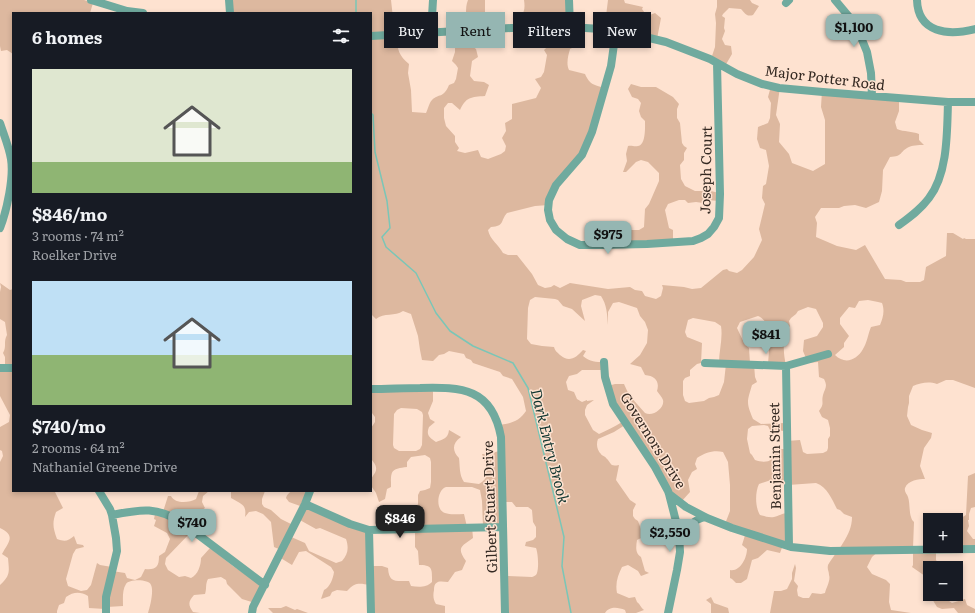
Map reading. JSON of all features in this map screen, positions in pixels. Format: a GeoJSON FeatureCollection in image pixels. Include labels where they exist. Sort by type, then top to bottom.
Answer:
{"type":"FeatureCollection","features":[{"type":"Feature","properties":{"kind":"street"},"geometry":{"type":"LineString","coordinates":[[91,0],[127,12]]}},
{"type":"Feature","properties":{"kind":"street"},"geometry":{"type":"LineString","coordinates":[[229,0],[230,12]]}},
{"type":"Feature","properties":{"kind":"street"},"geometry":{"type":"LineString","coordinates":[[432,0],[432,12]]}},
{"type":"Feature","properties":{"kind":"street"},"geometry":{"type":"LineString","coordinates":[[570,0],[570,12]]}},
{"type":"Feature","properties":{"kind":"street"},"geometry":{"type":"LineString","coordinates":[[835,0],[856,25],[867,52],[871,72],[872,96]]}},
{"type":"Feature","properties":{"kind":"street"},"geometry":{"type":"LineString","coordinates":[[917,0],[917,9],[921,18],[929,26],[943,32],[964,32],[975,29]]}},
{"type":"Feature","properties":{"kind":"street","name":"Major Potter Road"},"geometry":{"type":"LineString","coordinates":[[438,32],[513,28]]}},
{"type":"Feature","properties":{"kind":"street","name":"Major Potter Road"},"geometry":{"type":"LineString","coordinates":[[372,36],[384,35]]}},
{"type":"Feature","properties":{"kind":"street","name":"Major Potter Road"},"geometry":{"type":"LineString","coordinates":[[651,38],[666,42],[717,63],[737,74],[762,84],[779,88],[948,102],[975,102]]}},
{"type":"Feature","properties":{"kind":"street","name":"Joseph Court"},"geometry":{"type":"LineString","coordinates":[[613,48],[610,66],[592,132],[582,155],[556,185],[548,210],[550,220],[556,230],[567,239],[580,245],[693,241],[708,234],[714,227],[719,218],[720,194],[717,63]]}},
{"type":"Feature","properties":{"kind":"street"},"geometry":{"type":"LineString","coordinates":[[899,226],[916,213],[930,197],[938,182],[945,156],[948,102]]}},
{"type":"Feature","properties":{"kind":"street"},"geometry":{"type":"LineString","coordinates":[[0,123],[8,147],[12,170],[10,186],[0,228]]}},
{"type":"Feature","properties":{"kind":"street"},"geometry":{"type":"LineString","coordinates":[[705,363],[786,366],[828,354]]}},
{"type":"Feature","properties":{"kind":"street","name":"Governors Drive"},"geometry":{"type":"LineString","coordinates":[[604,362],[605,376],[613,404],[655,467],[669,494],[686,507],[705,517],[732,528],[789,546],[830,551],[975,549]]}},
{"type":"Feature","properties":{"kind":"street","name":"Benjamin Street"},"geometry":{"type":"LineString","coordinates":[[786,366],[789,546]]}},
{"type":"Feature","properties":{"kind":"street"},"geometry":{"type":"LineString","coordinates":[[0,368],[12,368]]}},
{"type":"Feature","properties":{"kind":"street","name":"Gilbert Stuart Drive"},"geometry":{"type":"LineString","coordinates":[[372,389],[452,388],[468,391],[476,395],[488,406],[496,420],[501,437],[505,613]]}},
{"type":"Feature","properties":{"kind":"street"},"geometry":{"type":"LineString","coordinates":[[100,492],[112,515],[117,551],[106,597],[106,613]]}},
{"type":"Feature","properties":{"kind":"street"},"geometry":{"type":"LineString","coordinates":[[252,613],[253,607],[306,504],[310,492]]}},
{"type":"Feature","properties":{"kind":"street"},"geometry":{"type":"LineString","coordinates":[[668,613],[680,552],[679,533],[669,494]]}},
{"type":"Feature","properties":{"kind":"street"},"geometry":{"type":"LineString","coordinates":[[306,504],[350,524],[369,530],[503,527]]}},
{"type":"Feature","properties":{"kind":"street"},"geometry":{"type":"LineString","coordinates":[[112,515],[136,510],[167,514],[184,524],[265,585]]}},
{"type":"Feature","properties":{"kind":"street"},"geometry":{"type":"LineString","coordinates":[[679,544],[686,529],[697,519],[705,517]]}},
{"type":"Feature","properties":{"kind":"street"},"geometry":{"type":"LineString","coordinates":[[369,530],[371,613]]}},
{"type":"Feature","properties":{"kind":"shaded area"},"geometry":{"type":"Polygon","coordinates":[[[0,0],[84,0],[93,3],[90,12],[12,12],[12,53],[7,50],[1,51],[0,0]]]}},
{"type":"Feature","properties":{"kind":"shaded area"},"geometry":{"type":"Polygon","coordinates":[[[229,0],[391,0],[392,12],[384,12],[384,48],[398,48],[404,59],[409,64],[408,73],[411,90],[412,112],[426,113],[432,100],[443,94],[449,85],[454,83],[458,68],[452,61],[455,48],[475,48],[478,57],[472,61],[470,76],[474,81],[484,82],[489,85],[485,96],[470,98],[464,102],[460,110],[452,103],[448,103],[444,108],[444,118],[446,126],[455,136],[455,142],[459,148],[457,151],[465,153],[478,150],[481,157],[488,159],[505,151],[506,146],[502,138],[506,131],[505,123],[512,119],[512,104],[536,98],[541,88],[535,79],[541,77],[544,72],[547,55],[544,50],[546,48],[572,48],[570,49],[567,63],[569,70],[585,74],[594,85],[604,88],[583,152],[557,183],[549,205],[535,206],[507,213],[502,223],[498,226],[491,227],[488,230],[489,234],[503,253],[508,255],[517,255],[532,274],[538,285],[545,288],[554,285],[560,288],[570,283],[608,289],[630,287],[635,290],[642,291],[645,296],[656,299],[661,296],[663,288],[662,285],[692,289],[701,288],[723,270],[727,269],[737,273],[742,270],[754,257],[762,240],[759,229],[765,204],[762,198],[763,186],[766,184],[769,166],[766,150],[760,148],[757,139],[758,127],[768,123],[770,118],[771,103],[768,97],[771,86],[780,87],[776,115],[780,124],[779,142],[789,154],[792,163],[813,171],[825,164],[825,120],[821,107],[822,91],[899,99],[899,111],[895,122],[897,129],[919,134],[919,140],[924,145],[911,146],[899,155],[890,157],[883,170],[882,191],[879,202],[866,208],[855,205],[839,208],[821,208],[815,217],[817,223],[816,237],[837,246],[856,250],[865,245],[885,279],[901,280],[906,282],[920,282],[924,280],[926,267],[946,256],[947,233],[953,233],[963,239],[975,239],[975,388],[953,380],[946,380],[937,384],[925,383],[913,386],[909,396],[907,416],[911,425],[932,433],[931,438],[924,448],[920,466],[925,479],[911,482],[906,485],[905,488],[905,492],[909,499],[911,517],[914,522],[913,548],[923,548],[923,553],[936,553],[937,561],[923,561],[923,575],[912,567],[913,549],[881,549],[872,557],[867,567],[872,574],[886,580],[890,584],[889,602],[891,610],[911,613],[770,613],[774,591],[787,589],[792,579],[795,564],[796,568],[794,581],[798,586],[798,596],[809,598],[812,593],[825,593],[829,579],[828,565],[847,537],[850,530],[852,517],[837,509],[826,490],[816,483],[788,485],[787,480],[768,481],[759,484],[756,500],[760,515],[776,517],[784,513],[788,513],[788,544],[783,545],[780,553],[767,550],[758,558],[752,560],[747,579],[741,583],[736,583],[730,578],[730,570],[740,567],[746,556],[747,549],[742,545],[746,532],[725,524],[730,511],[730,485],[728,462],[723,452],[709,452],[697,458],[695,464],[697,469],[692,472],[688,480],[690,492],[681,502],[670,494],[625,425],[598,439],[597,445],[602,455],[611,464],[619,465],[616,480],[630,500],[636,504],[633,510],[633,516],[638,521],[642,532],[648,533],[637,540],[636,547],[645,571],[649,573],[641,576],[638,571],[628,565],[622,567],[616,586],[617,593],[629,598],[635,597],[637,602],[644,610],[636,613],[626,613],[625,610],[614,608],[609,609],[605,613],[504,613],[507,576],[532,577],[537,573],[538,560],[536,548],[525,546],[526,542],[533,540],[536,537],[536,527],[533,522],[532,510],[528,507],[516,507],[512,502],[502,502],[501,527],[483,526],[480,490],[472,487],[446,487],[441,492],[438,500],[440,508],[445,513],[464,514],[467,527],[472,527],[473,538],[461,548],[461,553],[466,561],[462,570],[455,572],[448,582],[440,581],[435,584],[433,594],[434,600],[436,604],[445,606],[445,613],[371,613],[370,585],[363,584],[357,584],[347,591],[337,590],[332,592],[330,596],[321,599],[324,590],[330,585],[333,577],[334,572],[331,567],[306,551],[299,552],[292,565],[279,557],[281,550],[274,547],[271,522],[263,514],[256,511],[249,512],[245,517],[244,507],[231,498],[231,492],[265,492],[262,499],[262,504],[264,507],[271,510],[281,519],[293,525],[289,536],[305,543],[309,551],[336,563],[342,561],[346,556],[347,551],[346,539],[320,528],[316,529],[298,519],[303,507],[289,502],[286,498],[291,492],[309,492],[305,504],[367,529],[370,566],[382,566],[388,568],[391,579],[409,581],[411,586],[425,586],[432,582],[432,571],[427,566],[419,565],[418,551],[415,547],[415,531],[418,495],[420,491],[430,488],[430,458],[425,455],[411,457],[407,462],[407,467],[394,470],[391,477],[391,487],[387,489],[385,499],[379,502],[372,487],[372,478],[376,467],[372,460],[372,426],[375,422],[375,417],[372,413],[372,391],[433,390],[433,401],[428,413],[430,419],[435,422],[429,427],[429,436],[436,442],[446,437],[449,430],[461,437],[456,442],[454,450],[459,458],[461,476],[464,482],[479,484],[485,479],[485,462],[482,454],[489,454],[499,451],[497,425],[513,422],[520,418],[526,411],[523,397],[512,379],[503,376],[500,372],[473,363],[471,360],[466,358],[464,354],[449,351],[439,355],[433,361],[422,360],[418,336],[411,314],[403,311],[397,314],[379,317],[376,319],[372,315],[372,12],[229,12],[229,0]],[[595,295],[582,300],[581,306],[585,321],[572,309],[563,306],[558,300],[535,297],[530,300],[528,308],[527,339],[531,344],[554,347],[560,355],[566,359],[575,357],[583,350],[586,351],[583,356],[591,361],[604,362],[603,370],[582,370],[577,374],[569,376],[566,382],[568,390],[574,392],[577,399],[582,402],[594,400],[587,405],[585,415],[593,430],[599,434],[622,422],[608,386],[624,384],[629,395],[645,413],[648,414],[658,411],[663,403],[663,400],[657,391],[658,384],[656,380],[645,375],[641,367],[630,364],[640,355],[647,343],[648,330],[637,308],[619,302],[613,303],[608,312],[608,325],[606,306],[601,296],[595,295]],[[868,300],[859,301],[855,308],[849,307],[840,318],[840,324],[849,336],[844,343],[844,347],[835,355],[843,360],[850,360],[858,356],[866,344],[871,327],[880,325],[883,317],[882,303],[868,300]],[[808,307],[798,311],[789,321],[790,326],[784,340],[786,365],[768,364],[769,351],[767,343],[770,341],[770,334],[764,320],[758,316],[740,322],[737,328],[745,345],[749,348],[750,363],[754,364],[757,382],[752,385],[748,402],[753,419],[761,424],[784,423],[785,431],[770,430],[768,426],[764,425],[752,426],[748,429],[747,439],[750,453],[757,461],[764,462],[772,459],[774,449],[786,449],[787,441],[800,440],[803,452],[807,454],[823,453],[827,451],[828,448],[830,428],[828,420],[822,417],[819,411],[822,405],[822,398],[826,384],[824,379],[819,377],[818,362],[808,363],[803,351],[804,340],[817,336],[823,327],[823,323],[816,309],[808,307]],[[693,318],[688,320],[685,332],[687,337],[702,343],[701,363],[697,364],[690,370],[690,376],[685,378],[683,381],[683,395],[685,401],[689,403],[704,401],[719,395],[724,382],[726,364],[719,363],[722,335],[721,326],[715,322],[693,318]],[[401,408],[394,414],[394,448],[399,451],[416,451],[420,449],[422,445],[422,412],[417,409],[401,408]]]}},
{"type":"Feature","properties":{"kind":"shaded area"},"geometry":{"type":"Polygon","coordinates":[[[468,0],[485,0],[485,12],[466,12],[468,0]]]}},
{"type":"Feature","properties":{"kind":"shaded area"},"geometry":{"type":"Polygon","coordinates":[[[524,0],[566,0],[566,12],[523,12],[524,0]]]}},
{"type":"Feature","properties":{"kind":"shaded area"},"geometry":{"type":"Polygon","coordinates":[[[608,0],[624,0],[625,3],[643,7],[642,9],[644,12],[606,12],[608,0]]]}},
{"type":"Feature","properties":{"kind":"shaded area"},"geometry":{"type":"Polygon","coordinates":[[[717,0],[750,0],[752,3],[759,6],[753,15],[747,15],[741,9],[729,8],[723,14],[722,16],[725,18],[725,31],[722,39],[725,45],[731,46],[732,54],[725,66],[711,59],[715,47],[715,14],[717,0]]]}},
{"type":"Feature","properties":{"kind":"shaded area"},"geometry":{"type":"Polygon","coordinates":[[[655,13],[661,18],[657,39],[651,38],[651,14],[655,13]]]}},
{"type":"Feature","properties":{"kind":"shaded area"},"geometry":{"type":"Polygon","coordinates":[[[631,84],[641,87],[656,87],[673,97],[679,104],[677,109],[677,118],[680,123],[682,143],[687,148],[684,153],[684,160],[680,165],[681,179],[685,186],[695,191],[711,191],[719,193],[719,201],[707,200],[703,203],[688,203],[685,200],[679,200],[668,204],[665,210],[669,228],[673,230],[673,242],[620,244],[621,230],[639,230],[644,227],[645,209],[649,204],[659,181],[659,173],[648,162],[641,160],[636,162],[626,172],[623,172],[627,161],[626,154],[628,146],[641,145],[644,139],[645,131],[645,121],[641,117],[639,111],[641,103],[638,99],[632,97],[628,89],[631,84]]]}},
{"type":"Feature","properties":{"kind":"shaded area"},"geometry":{"type":"Polygon","coordinates":[[[0,283],[10,290],[12,289],[12,492],[55,492],[63,508],[56,512],[54,519],[54,529],[57,539],[66,540],[74,536],[77,544],[83,545],[84,547],[76,549],[73,554],[66,579],[68,586],[81,591],[87,590],[91,585],[97,563],[112,567],[112,571],[125,573],[127,578],[135,580],[141,577],[145,569],[152,569],[156,567],[159,556],[165,552],[170,539],[167,533],[154,526],[156,520],[154,519],[155,514],[162,515],[168,496],[171,496],[179,502],[186,502],[196,499],[199,492],[208,492],[203,496],[202,502],[205,508],[199,512],[189,529],[191,532],[166,558],[165,564],[168,570],[179,577],[185,576],[191,578],[196,575],[199,570],[201,558],[210,548],[262,586],[255,603],[242,599],[227,584],[226,580],[221,577],[208,579],[205,594],[194,595],[191,600],[189,604],[193,612],[200,613],[148,613],[152,588],[149,583],[139,580],[131,581],[126,584],[123,592],[123,606],[107,607],[105,609],[89,608],[88,596],[82,593],[77,593],[66,597],[64,603],[59,605],[57,613],[0,613],[0,585],[8,575],[9,570],[8,558],[2,554],[10,539],[10,536],[0,528],[0,462],[3,456],[2,451],[0,450],[0,427],[9,422],[10,415],[0,396],[0,371],[5,369],[5,357],[3,353],[7,335],[5,322],[0,319],[0,283]]]}},
{"type":"Feature","properties":{"kind":"shaded area"},"geometry":{"type":"Polygon","coordinates":[[[975,473],[975,507],[971,508],[969,514],[969,526],[967,531],[973,539],[975,539],[975,548],[963,549],[963,516],[966,515],[968,476],[975,473]]]}},
{"type":"Feature","properties":{"kind":"shaded area"},"geometry":{"type":"Polygon","coordinates":[[[711,597],[714,603],[728,608],[729,613],[711,613],[711,604],[706,600],[711,597]]]}},
{"type":"Feature","properties":{"kind":"shaded area"},"geometry":{"type":"Polygon","coordinates":[[[965,599],[967,605],[975,609],[975,613],[958,613],[954,608],[942,609],[937,607],[933,601],[949,601],[952,603],[963,601],[965,599]]]}},
{"type":"Feature","properties":{"kind":"shaded area"},"geometry":{"type":"Polygon","coordinates":[[[286,606],[308,613],[273,613],[268,608],[281,608],[286,606]]]}},
{"type":"Feature","properties":{"kind":"waterway","name":"Dark Entry Brook"},"geometry":{"type":"LineString","coordinates":[[356,0],[356,12]]}},
{"type":"Feature","properties":{"kind":"waterway","name":"Dark Entry Brook"},"geometry":{"type":"LineString","coordinates":[[372,114],[375,152],[387,201],[390,228],[382,237],[386,247],[416,273],[436,313],[450,331],[473,346],[513,363],[528,388],[564,537],[562,566],[571,613]]}}]}
